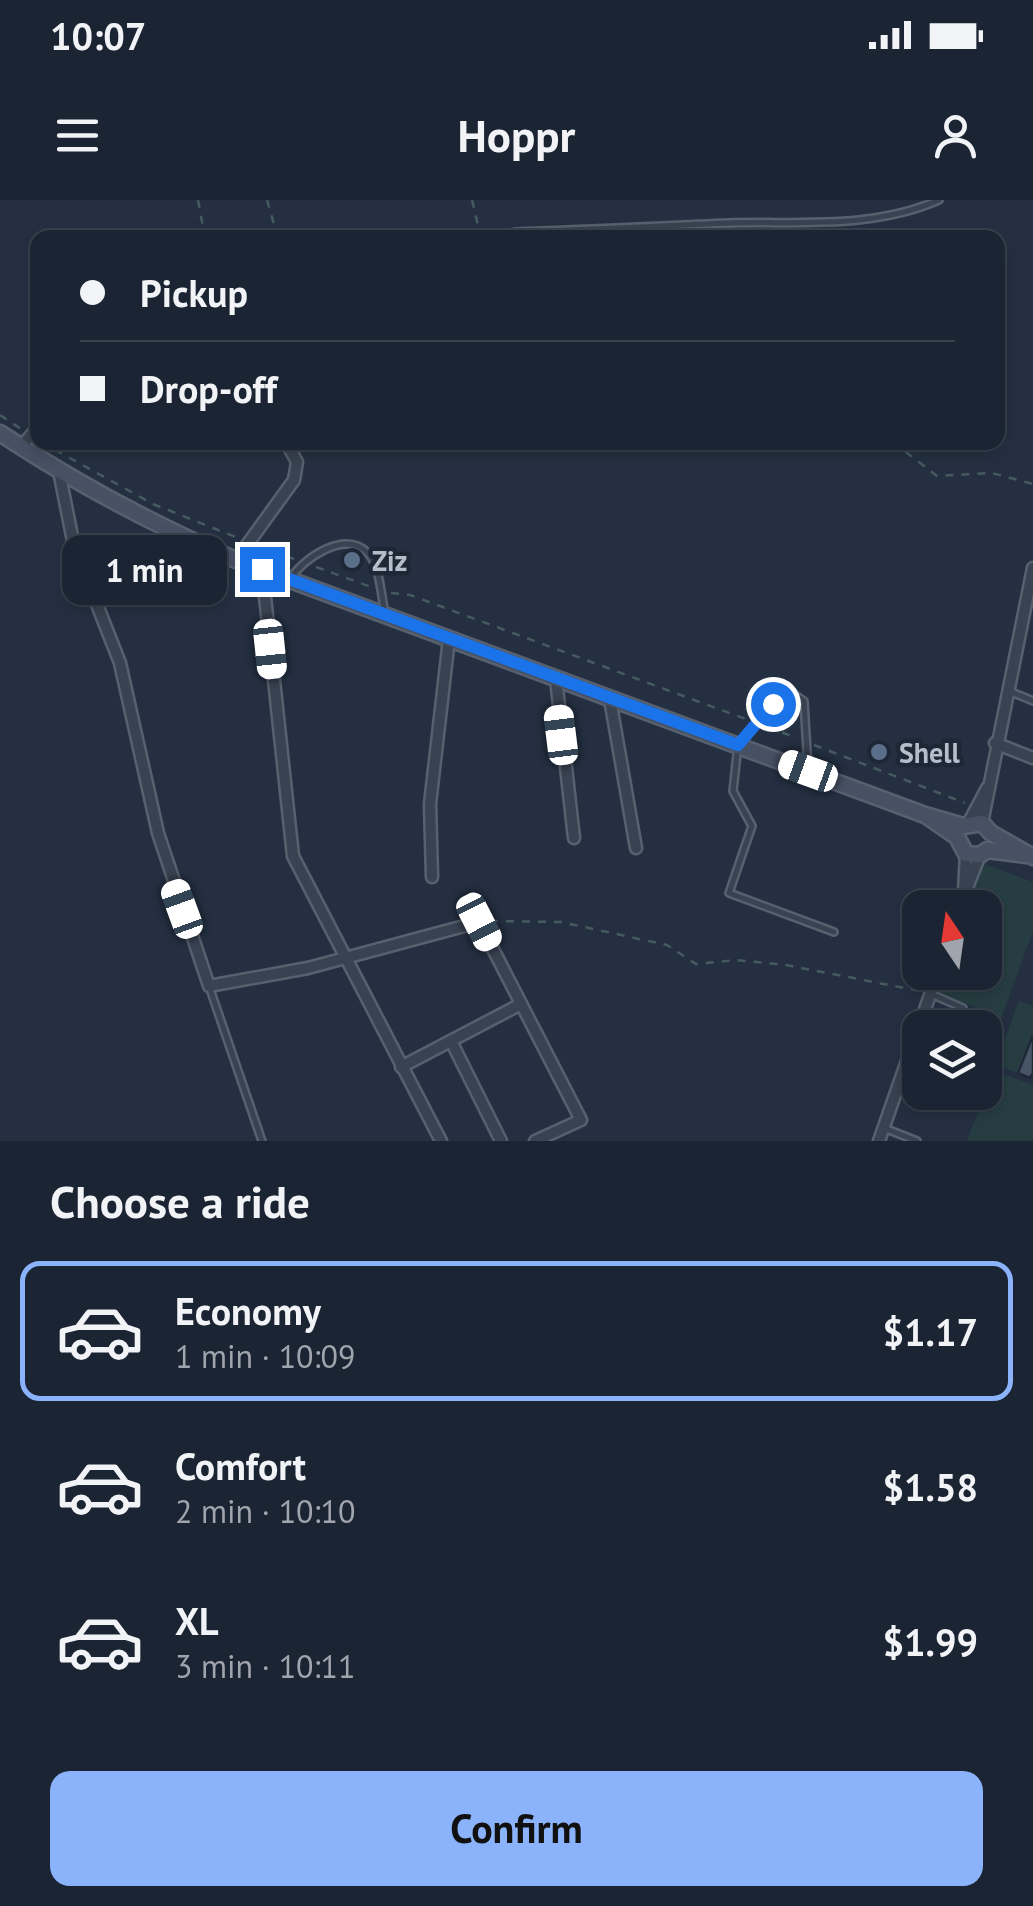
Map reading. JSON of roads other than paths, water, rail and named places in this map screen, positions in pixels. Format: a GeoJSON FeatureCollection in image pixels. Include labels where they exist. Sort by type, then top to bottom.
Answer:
{"type":"FeatureCollection","features":[{"type":"Feature","properties":{"kind":"main road"},"geometry":{"type":"LineString","coordinates":[[0,433],[29,436]]}},
{"type":"Feature","properties":{"kind":"main road"},"geometry":{"type":"LineString","coordinates":[[41,450],[59,471],[184,538],[236,560],[925,815],[972,828],[1030,856]]}},
{"type":"Feature","properties":{"kind":"main road"},"geometry":{"type":"LineString","coordinates":[[972,828],[978,853]]}},
{"type":"Feature","properties":{"kind":"main road"},"geometry":{"type":"LineString","coordinates":[[972,828],[978,853]]}},
{"type":"Feature","properties":{"kind":"main road"},"geometry":{"type":"LineString","coordinates":[[978,853],[1030,856]]}},
{"type":"Feature","properties":{"kind":"street"},"geometry":{"type":"LineString","coordinates":[[236,560],[297,474],[297,462],[290,450]]}},
{"type":"Feature","properties":{"kind":"street"},"geometry":{"type":"LineString","coordinates":[[59,471],[74,546],[120,662],[158,834],[210,986],[290,972],[346,954],[479,922],[581,1120],[536,1141]]}},
{"type":"Feature","properties":{"kind":"street"},"geometry":{"type":"LineString","coordinates":[[972,828],[987,787],[1033,568]]}},
{"type":"Feature","properties":{"kind":"street"},"geometry":{"type":"LineString","coordinates":[[262,569],[289,838],[302,874],[441,1141]]}},
{"type":"Feature","properties":{"kind":"street"},"geometry":{"type":"LineString","coordinates":[[432,877],[430,804],[449,639]]}},
{"type":"Feature","properties":{"kind":"street"},"geometry":{"type":"LineString","coordinates":[[556,679],[574,838]]}},
{"type":"Feature","properties":{"kind":"street"},"geometry":{"type":"LineString","coordinates":[[610,699],[636,848]]}},
{"type":"Feature","properties":{"kind":"street"},"geometry":{"type":"LineString","coordinates":[[995,744],[1033,758]]}},
{"type":"Feature","properties":{"kind":"street"},"geometry":{"type":"LineString","coordinates":[[972,828],[976,807],[987,787]]}},
{"type":"Feature","properties":{"kind":"street"},"geometry":{"type":"LineString","coordinates":[[965,890],[978,853]]}},
{"type":"Feature","properties":{"kind":"street"},"geometry":{"type":"LineString","coordinates":[[879,1141],[932,990]]}},
{"type":"Feature","properties":{"kind":"street"},"geometry":{"type":"LineString","coordinates":[[401,1068],[521,1004]]}},
{"type":"Feature","properties":{"kind":"street"},"geometry":{"type":"LineString","coordinates":[[451,1041],[501,1141]]}},
{"type":"Feature","properties":{"kind":"lane"},"geometry":{"type":"LineString","coordinates":[[563,230],[847,222],[904,213],[940,200]]}},
{"type":"Feature","properties":{"kind":"lane"},"geometry":{"type":"LineString","coordinates":[[289,580],[302,562],[334,547],[361,548],[373,563],[386,615]]}},
{"type":"Feature","properties":{"kind":"lane"},"geometry":{"type":"LineString","coordinates":[[808,771],[804,701],[793,690],[784,692],[738,745],[733,791],[752,826],[728,892],[834,932]]}},
{"type":"Feature","properties":{"kind":"lane"},"geometry":{"type":"LineString","coordinates":[[1006,690],[1033,701]]}},
{"type":"Feature","properties":{"kind":"lane"},"geometry":{"type":"LineString","coordinates":[[210,986],[262,1141]]}},
{"type":"Feature","properties":{"kind":"lane"},"geometry":{"type":"LineString","coordinates":[[931,994],[963,1008]]}},
{"type":"Feature","properties":{"kind":"lane"},"geometry":{"type":"LineString","coordinates":[[884,1128],[917,1141]]}},
{"type":"Feature","properties":{"kind":"place","name":"Ziz"},"geometry":{"type":"Point","coordinates":[352,560]}},
{"type":"Feature","properties":{"kind":"place","name":"Shell"},"geometry":{"type":"Point","coordinates":[879,752]}}]}
